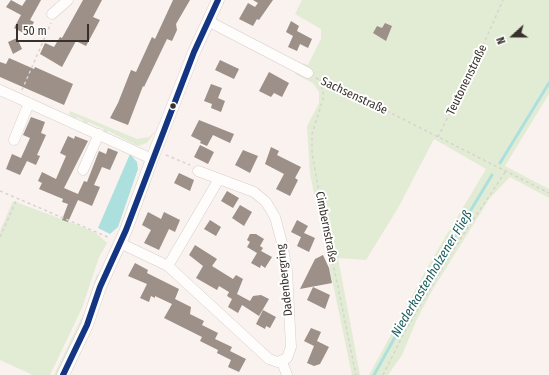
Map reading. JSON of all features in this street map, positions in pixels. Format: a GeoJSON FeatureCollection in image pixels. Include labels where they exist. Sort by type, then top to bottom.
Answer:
{"type":"FeatureCollection","features":[{"type":"Feature","properties":{"kind":"street"},"geometry":{"type":"LineString","coordinates":[[52,14],[68,0]]}},
{"type":"Feature","properties":{"kind":"street"},"geometry":{"type":"LineString","coordinates":[[63,375],[87,325],[100,287],[120,243],[154,154],[218,0]]}},
{"type":"Feature","properties":{"kind":"street","name":"Sachsenstraße"},"geometry":{"type":"LineString","coordinates":[[208,21],[308,73]]}},
{"type":"Feature","properties":{"kind":"street"},"geometry":{"type":"LineString","coordinates":[[0,90],[99,134],[154,154]]}},
{"type":"Feature","properties":{"kind":"street"},"geometry":{"type":"LineString","coordinates":[[14,140],[29,104]]}},
{"type":"Feature","properties":{"kind":"street"},"geometry":{"type":"LineString","coordinates":[[83,170],[99,134]]}},
{"type":"Feature","properties":{"kind":"street","name":"Dadenbergring"},"geometry":{"type":"LineString","coordinates":[[198,171],[246,188],[259,196],[270,209],[279,228],[287,271],[291,347],[290,355],[282,362]]}},
{"type":"Feature","properties":{"kind":"street"},"geometry":{"type":"LineString","coordinates":[[168,266],[219,178]]}},
{"type":"Feature","properties":{"kind":"street"},"geometry":{"type":"LineString","coordinates":[[120,243],[168,266],[263,354],[273,361],[282,362],[287,375]]}},
{"type":"Feature","properties":{"kind":"path","name":"Teutonenstraße"},"geometry":{"type":"LineString","coordinates":[[438,137],[481,50],[503,0]]}},
{"type":"Feature","properties":{"kind":"path"},"geometry":{"type":"LineString","coordinates":[[18,99],[50,26],[52,14]]}},
{"type":"Feature","properties":{"kind":"path","name":"Sachsenstraße"},"geometry":{"type":"LineString","coordinates":[[308,73],[379,107],[549,193]]}},
{"type":"Feature","properties":{"kind":"path","name":"Cimbernstraße"},"geometry":{"type":"LineString","coordinates":[[320,80],[324,96],[312,134],[312,153],[322,210],[356,375]]}},
{"type":"Feature","properties":{"kind":"path"},"geometry":{"type":"LineString","coordinates":[[154,154],[164,155],[198,168],[198,171]]}},
{"type":"Feature","properties":{"kind":"path"},"geometry":{"type":"LineString","coordinates":[[383,375],[404,333],[453,250],[506,171]]}},
{"type":"Feature","properties":{"kind":"path"},"geometry":{"type":"LineString","coordinates":[[0,191],[94,230],[120,243]]}},
{"type":"Feature","properties":{"kind":"path"},"geometry":{"type":"LineString","coordinates":[[0,237],[17,199]]}},
{"type":"Feature","properties":{"kind":"green space"},"geometry":{"type":"Polygon","coordinates":[[[302,0],[549,0],[549,94],[505,166],[549,189],[549,198],[510,177],[490,198],[433,289],[417,319],[402,355],[388,375],[369,375],[431,261],[486,169],[434,139],[398,208],[366,260],[338,258],[360,375],[352,375],[310,174],[307,126],[319,103],[319,92],[313,83],[295,74],[302,67],[303,63],[308,65],[321,39],[321,29],[295,14],[302,0]]]}},
{"type":"Feature","properties":{"kind":"green space"},"geometry":{"type":"Polygon","coordinates":[[[70,111],[137,139],[149,137],[156,130],[147,143],[138,146],[108,131],[106,133],[103,132],[104,129],[88,122],[86,125],[83,123],[83,120],[76,117],[75,119],[69,114],[70,111]]]}},
{"type":"Feature","properties":{"kind":"green space"},"geometry":{"type":"Polygon","coordinates":[[[13,201],[96,233],[107,243],[99,257],[82,308],[50,375],[33,375],[0,360],[0,231],[13,201]]]}},
{"type":"Feature","properties":{"kind":"green space"},"geometry":{"type":"Polygon","coordinates":[[[97,274],[99,275],[90,306],[57,375],[54,375],[84,313],[97,274]]]}},
{"type":"Feature","properties":{"kind":"water"},"geometry":{"type":"Polygon","coordinates":[[[130,154],[137,162],[138,169],[118,227],[110,234],[98,228],[130,154]]]}},
{"type":"Feature","properties":{"kind":"building"},"geometry":{"type":"Polygon","coordinates":[[[11,0],[22,6],[26,0],[41,0],[30,20],[34,22],[27,35],[14,28],[21,15],[6,7],[11,0]]]}},
{"type":"Feature","properties":{"kind":"building"},"geometry":{"type":"Polygon","coordinates":[[[83,0],[102,0],[93,17],[100,20],[86,46],[76,41],[62,67],[40,54],[45,43],[54,47],[60,37],[62,38],[83,0]]]}},
{"type":"Feature","properties":{"kind":"building"},"geometry":{"type":"Polygon","coordinates":[[[173,0],[190,0],[176,24],[177,30],[172,41],[167,39],[144,87],[143,86],[128,125],[110,118],[118,103],[131,70],[136,72],[152,37],[155,39],[173,0]]]}},
{"type":"Feature","properties":{"kind":"building"},"geometry":{"type":"Polygon","coordinates":[[[253,0],[273,0],[253,26],[239,19],[248,3],[255,7],[258,3],[253,0]]]}},
{"type":"Feature","properties":{"kind":"building"},"geometry":{"type":"Polygon","coordinates":[[[291,21],[299,26],[297,31],[312,39],[308,48],[300,44],[297,51],[288,47],[293,36],[286,32],[291,21]]]}},
{"type":"Feature","properties":{"kind":"building"},"geometry":{"type":"Polygon","coordinates":[[[385,23],[392,26],[386,41],[373,33],[377,26],[382,28],[385,23]]]}},
{"type":"Feature","properties":{"kind":"building"},"geometry":{"type":"Polygon","coordinates":[[[17,38],[22,49],[13,54],[8,42],[17,38]]]}},
{"type":"Feature","properties":{"kind":"building"},"geometry":{"type":"Polygon","coordinates":[[[9,58],[34,69],[35,67],[73,84],[64,105],[0,77],[0,62],[6,64],[9,58]]]}},
{"type":"Feature","properties":{"kind":"building"},"geometry":{"type":"Polygon","coordinates":[[[220,60],[239,69],[234,79],[215,70],[220,60]]]}},
{"type":"Feature","properties":{"kind":"building"},"geometry":{"type":"Polygon","coordinates":[[[269,72],[289,83],[282,97],[274,93],[271,97],[259,91],[269,72]]]}},
{"type":"Feature","properties":{"kind":"building"},"geometry":{"type":"Polygon","coordinates":[[[211,84],[222,88],[218,98],[225,101],[221,112],[211,108],[212,104],[204,101],[211,84]]]}},
{"type":"Feature","properties":{"kind":"building"},"geometry":{"type":"Polygon","coordinates":[[[31,117],[45,122],[41,133],[46,135],[37,155],[40,156],[36,165],[27,161],[20,175],[6,169],[12,154],[21,158],[30,138],[23,135],[31,117]]]}},
{"type":"Feature","properties":{"kind":"building"},"geometry":{"type":"Polygon","coordinates":[[[199,120],[234,134],[230,143],[213,135],[207,146],[200,143],[201,141],[191,136],[199,120]]]}},
{"type":"Feature","properties":{"kind":"building"},"geometry":{"type":"Polygon","coordinates":[[[68,136],[74,139],[75,136],[88,141],[64,188],[78,194],[84,181],[87,182],[99,151],[106,154],[108,148],[118,152],[110,170],[102,167],[94,185],[100,187],[92,206],[78,200],[68,222],[62,220],[68,204],[62,202],[63,199],[39,189],[42,183],[38,181],[42,172],[56,179],[66,156],[60,153],[68,136]]]}},
{"type":"Feature","properties":{"kind":"building"},"geometry":{"type":"Polygon","coordinates":[[[200,145],[214,152],[208,164],[194,157],[200,145]]]}},
{"type":"Feature","properties":{"kind":"building"},"geometry":{"type":"Polygon","coordinates":[[[271,147],[279,151],[277,155],[301,167],[295,178],[298,180],[290,196],[276,189],[284,174],[265,164],[271,147]]]}},
{"type":"Feature","properties":{"kind":"building"},"geometry":{"type":"Polygon","coordinates":[[[243,150],[258,156],[250,173],[235,165],[243,150]]]}},
{"type":"Feature","properties":{"kind":"building"},"geometry":{"type":"Polygon","coordinates":[[[179,173],[194,180],[190,191],[174,183],[179,173]]]}},
{"type":"Feature","properties":{"kind":"building"},"geometry":{"type":"Polygon","coordinates":[[[227,191],[239,198],[233,208],[221,201],[227,191]]]}},
{"type":"Feature","properties":{"kind":"building"},"geometry":{"type":"Polygon","coordinates":[[[240,205],[252,212],[244,226],[232,218],[240,205]]]}},
{"type":"Feature","properties":{"kind":"building"},"geometry":{"type":"Polygon","coordinates":[[[148,212],[161,219],[164,212],[180,220],[175,232],[169,229],[159,250],[144,243],[151,230],[142,225],[148,212]]]}},
{"type":"Feature","properties":{"kind":"building"},"geometry":{"type":"Polygon","coordinates":[[[210,220],[221,227],[216,236],[204,229],[210,220]]]}},
{"type":"Feature","properties":{"kind":"building"},"geometry":{"type":"Polygon","coordinates":[[[297,220],[308,226],[304,233],[315,238],[309,252],[297,246],[301,237],[291,232],[297,220]]]}},
{"type":"Feature","properties":{"kind":"building"},"geometry":{"type":"Polygon","coordinates":[[[250,234],[256,234],[264,239],[260,246],[263,248],[261,251],[272,257],[265,268],[261,265],[260,268],[251,263],[257,253],[247,247],[250,242],[247,240],[250,234]]]}},
{"type":"Feature","properties":{"kind":"building"},"geometry":{"type":"Polygon","coordinates":[[[195,245],[217,259],[212,266],[233,279],[236,275],[243,279],[237,294],[250,301],[253,296],[261,295],[269,299],[259,316],[242,305],[238,313],[228,307],[232,299],[227,296],[229,292],[219,286],[217,290],[196,278],[203,266],[189,255],[195,245]]]}},
{"type":"Feature","properties":{"kind":"building"},"geometry":{"type":"Polygon","coordinates":[[[323,255],[329,268],[332,283],[300,289],[315,259],[323,255]]]}},
{"type":"Feature","properties":{"kind":"building"},"geometry":{"type":"Polygon","coordinates":[[[135,263],[148,270],[147,273],[179,289],[175,299],[191,307],[190,314],[204,321],[202,325],[218,333],[215,339],[232,347],[230,351],[246,359],[239,372],[228,367],[231,360],[217,353],[218,350],[200,341],[202,337],[164,318],[172,304],[155,296],[155,298],[151,296],[149,302],[140,298],[147,284],[128,276],[135,263]]]}},
{"type":"Feature","properties":{"kind":"building"},"geometry":{"type":"Polygon","coordinates":[[[313,287],[330,295],[325,309],[307,300],[313,287]]]}},
{"type":"Feature","properties":{"kind":"building"},"geometry":{"type":"Polygon","coordinates":[[[263,310],[276,317],[270,328],[266,326],[265,329],[256,324],[263,310]]]}},
{"type":"Feature","properties":{"kind":"building"},"geometry":{"type":"Polygon","coordinates":[[[311,328],[321,332],[317,341],[329,347],[320,364],[314,366],[307,363],[314,346],[304,341],[311,328]]]}},
{"type":"Feature","properties":{"kind":"waterway","name":"Niederkastenholzener Fließ"},"geometry":{"type":"LineString","coordinates":[[500,163],[549,83]]}},
{"type":"Feature","properties":{"kind":"waterway","name":"Niederkastenholzener Fließ"},"geometry":{"type":"LineString","coordinates":[[374,375],[405,319],[492,175]]}},
{"type":"Feature","properties":{"kind":"transit line"},"geometry":{"type":"LineString","coordinates":[[63,375],[87,325],[100,287],[126,230],[194,52],[218,0]]}}]}
